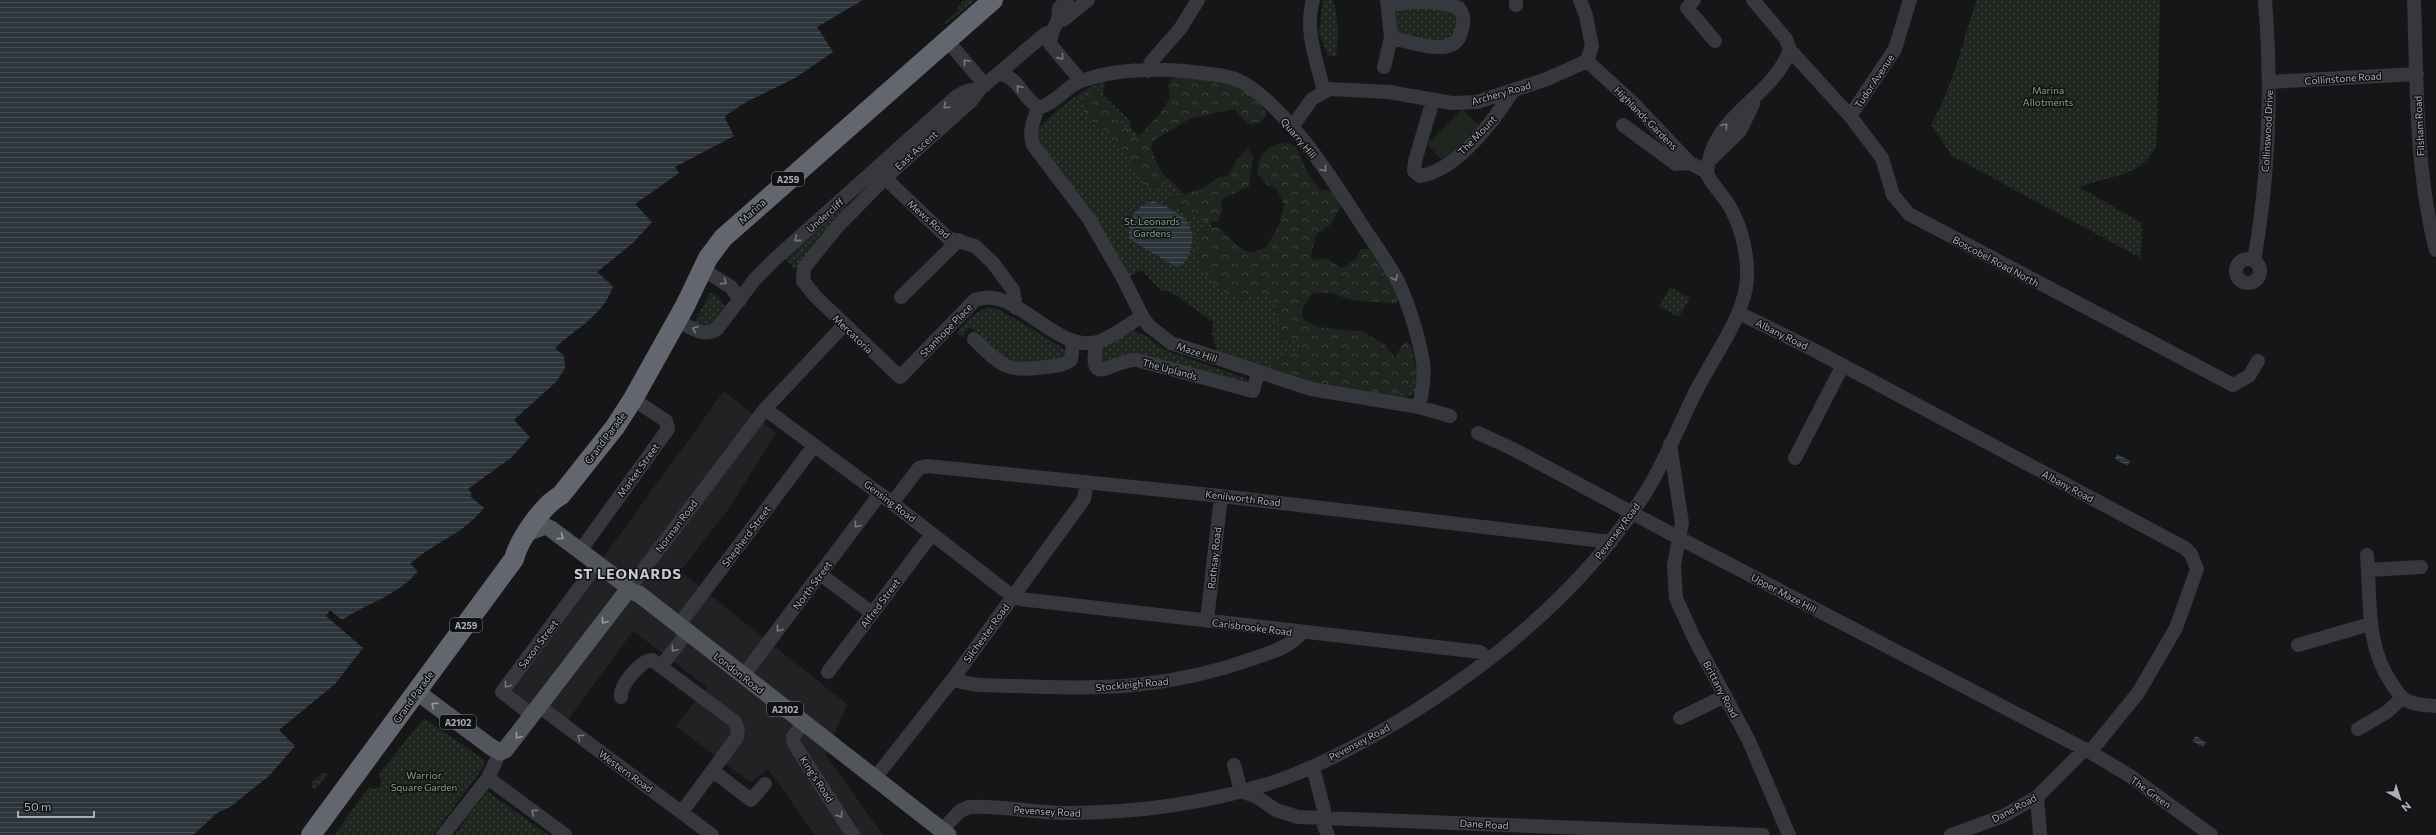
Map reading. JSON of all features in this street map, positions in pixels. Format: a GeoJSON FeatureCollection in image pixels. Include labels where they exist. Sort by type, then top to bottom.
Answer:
{"type":"FeatureCollection","features":[{"type":"Feature","properties":{"kind":"highway","name":"Marina"},"geometry":{"type":"LineString","coordinates":[[634,399],[714,249],[734,227],[946,39],[993,0]]}},
{"type":"Feature","properties":{"kind":"highway","name":"Grand Parade"},"geometry":{"type":"LineString","coordinates":[[310,835],[514,559],[524,553],[536,529],[558,506],[561,495],[615,426],[634,399]]}},
{"type":"Feature","properties":{"kind":"main road","name":"London Road"},"geometry":{"type":"LineString","coordinates":[[536,529],[580,551],[623,583],[628,590],[639,594],[945,832]]}},
{"type":"Feature","properties":{"kind":"main road","name":"Norman Road"},"geometry":{"type":"LineString","coordinates":[[500,752],[509,747],[628,590]]}},
{"type":"Feature","properties":{"kind":"main road","name":"A2102"},"geometry":{"type":"LineString","coordinates":[[417,692],[491,747],[500,752]]}},
{"type":"Feature","properties":{"kind":"street","name":"East Ascent"},"geometry":{"type":"LineString","coordinates":[[805,285],[802,276],[806,265],[837,227],[885,178],[971,101],[982,87],[1045,34],[1058,12],[1063,20],[1088,0]]}},
{"type":"Feature","properties":{"kind":"street"},"geometry":{"type":"LineString","coordinates":[[1148,71],[1151,62],[1180,29],[1198,0]]}},
{"type":"Feature","properties":{"kind":"street"},"geometry":{"type":"LineString","coordinates":[[1292,127],[1312,99],[1324,91],[1311,34],[1311,7],[1313,0]]}},
{"type":"Feature","properties":{"kind":"street"},"geometry":{"type":"LineString","coordinates":[[1384,67],[1391,38],[1388,2],[1422,0],[1440,1],[1459,8],[1464,21],[1460,35],[1454,45],[1445,48],[1391,38]]}},
{"type":"Feature","properties":{"kind":"street"},"geometry":{"type":"LineString","coordinates":[[1580,0],[1586,16],[1592,46],[1587,61]]}},
{"type":"Feature","properties":{"kind":"street"},"geometry":{"type":"LineString","coordinates":[[1694,0],[1687,8],[1714,41]]}},
{"type":"Feature","properties":{"kind":"street","name":"Boscobel Road North"},"geometry":{"type":"LineString","coordinates":[[1753,0],[1786,39],[1790,50],[1850,116],[1882,158],[1893,195],[1909,214],[2233,386],[2249,376],[2258,361]]}},
{"type":"Feature","properties":{"kind":"street","name":"Tudor Avenue"},"geometry":{"type":"LineString","coordinates":[[1850,116],[1896,50],[1910,0]]}},
{"type":"Feature","properties":{"kind":"street","name":"Collinswood Drive"},"geometry":{"type":"LineString","coordinates":[[2254,261],[2263,211],[2269,82],[2265,0]]}},
{"type":"Feature","properties":{"kind":"street","name":"Filsham Road"},"geometry":{"type":"LineString","coordinates":[[2414,0],[2420,160],[2436,250]]}},
{"type":"Feature","properties":{"kind":"street"},"geometry":{"type":"LineString","coordinates":[[1058,12],[1050,44],[1081,81]]}},
{"type":"Feature","properties":{"kind":"street"},"geometry":{"type":"LineString","coordinates":[[946,39],[982,87]]}},
{"type":"Feature","properties":{"kind":"street"},"geometry":{"type":"LineString","coordinates":[[1708,166],[1740,131],[1757,97],[1787,59],[1790,50]]}},
{"type":"Feature","properties":{"kind":"street","name":"Archery Road"},"geometry":{"type":"LineString","coordinates":[[1324,91],[1338,89],[1382,91],[1452,103],[1477,102],[1513,91],[1587,61]]}},
{"type":"Feature","properties":{"kind":"street","name":"Highlands Gardens"},"geometry":{"type":"LineString","coordinates":[[1587,61],[1633,103],[1690,163],[1708,166]]}},
{"type":"Feature","properties":{"kind":"street","name":"Quarry Hill"},"geometry":{"type":"LineString","coordinates":[[1038,108],[1045,106],[1065,90],[1081,81],[1109,73],[1180,71],[1232,79],[1249,86],[1292,127],[1335,184],[1395,277],[1416,331],[1423,363],[1423,388],[1419,407]]}},
{"type":"Feature","properties":{"kind":"street"},"geometry":{"type":"LineString","coordinates":[[998,74],[1005,74],[1011,78],[1038,108]]}},
{"type":"Feature","properties":{"kind":"street","name":"Collinstone Road"},"geometry":{"type":"LineString","coordinates":[[2269,82],[2417,74]]}},
{"type":"Feature","properties":{"kind":"street","name":"Undercliff"},"geometry":{"type":"LineString","coordinates":[[677,320],[703,332],[713,332],[722,325],[755,279],[775,258],[958,96],[967,91],[982,87]]}},
{"type":"Feature","properties":{"kind":"street","name":"The Mount"},"geometry":{"type":"LineString","coordinates":[[1433,100],[1414,171],[1420,176],[1439,170],[1460,154],[1490,123],[1513,91]]}},
{"type":"Feature","properties":{"kind":"street","name":"Maze Hill"},"geometry":{"type":"LineString","coordinates":[[1038,108],[1031,129],[1030,137],[1033,145],[1089,219],[1142,316],[1149,326],[1171,343],[1258,373],[1337,395],[1419,407],[1450,416]]}},
{"type":"Feature","properties":{"kind":"street"},"geometry":{"type":"LineString","coordinates":[[1623,125],[1676,164],[1690,163]]}},
{"type":"Feature","properties":{"kind":"street","name":"Pevensey Road"},"geometry":{"type":"LineString","coordinates":[[945,832],[960,811],[969,807],[1064,813],[1102,812],[1166,805],[1241,791],[1284,779],[1352,748],[1427,704],[1489,659],[1527,627],[1584,572],[1610,542],[1645,494],[1717,351],[1740,313],[1747,281],[1743,244],[1731,209],[1709,178],[1708,166]]}},
{"type":"Feature","properties":{"kind":"street","name":"Mews Road"},"geometry":{"type":"LineString","coordinates":[[885,178],[948,238],[959,240],[975,246],[1001,272],[1013,290],[1016,308]]}},
{"type":"Feature","properties":{"kind":"street"},"geometry":{"type":"LineString","coordinates":[[901,297],[959,240]]}},
{"type":"Feature","properties":{"kind":"street"},"geometry":{"type":"LineString","coordinates":[[702,270],[731,287],[740,300]]}},
{"type":"Feature","properties":{"kind":"street","name":"Mercatoria"},"geometry":{"type":"LineString","coordinates":[[805,285],[896,376],[903,375]]}},
{"type":"Feature","properties":{"kind":"street","name":"Stanhope Place"},"geometry":{"type":"LineString","coordinates":[[903,375],[975,300],[992,296],[1016,308],[1073,342]]}},
{"type":"Feature","properties":{"kind":"street","name":"Albany Road"},"geometry":{"type":"LineString","coordinates":[[1740,313],[1842,365],[2170,540],[2191,554],[2196,572],[2176,628],[2138,693],[2087,751]]}},
{"type":"Feature","properties":{"kind":"street"},"geometry":{"type":"LineString","coordinates":[[974,339],[1000,364],[1023,370],[1065,365],[1071,360],[1073,342],[1097,342],[1142,316]]}},
{"type":"Feature","properties":{"kind":"street","name":"Norman Road"},"geometry":{"type":"LineString","coordinates":[[628,590],[765,409],[844,325]]}},
{"type":"Feature","properties":{"kind":"street","name":"The Uplands"},"geometry":{"type":"LineString","coordinates":[[1097,342],[1093,360],[1094,365],[1101,370],[1108,370],[1129,359],[1137,360],[1253,391],[1258,373]]}},
{"type":"Feature","properties":{"kind":"street"},"geometry":{"type":"LineString","coordinates":[[1794,458],[1842,365]]}},
{"type":"Feature","properties":{"kind":"street","name":"Market Street"},"geometry":{"type":"LineString","coordinates":[[580,551],[668,429],[666,421],[634,399]]}},
{"type":"Feature","properties":{"kind":"street","name":"Gensing Road"},"geometry":{"type":"LineString","coordinates":[[765,409],[892,503],[1013,596]]}},
{"type":"Feature","properties":{"kind":"street","name":"Upper Maze Hill"},"geometry":{"type":"LineString","coordinates":[[1478,433],[1515,450],[1631,513],[2087,751]]}},
{"type":"Feature","properties":{"kind":"street"},"geometry":{"type":"LineString","coordinates":[[1670,444],[1682,522],[1679,538]]}},
{"type":"Feature","properties":{"kind":"street","name":"Shepherd Street"},"geometry":{"type":"LineString","coordinates":[[662,665],[683,629],[814,446]]}},
{"type":"Feature","properties":{"kind":"street","name":"Kenilworth Road"},"geometry":{"type":"LineString","coordinates":[[892,503],[919,468],[927,466],[1221,496],[1610,542]]}},
{"type":"Feature","properties":{"kind":"street","name":"Silchester Road"},"geometry":{"type":"LineString","coordinates":[[875,778],[953,679],[1084,499],[1087,482]]}},
{"type":"Feature","properties":{"kind":"street","name":"North Street"},"geometry":{"type":"LineString","coordinates":[[743,676],[880,494]]}},
{"type":"Feature","properties":{"kind":"street","name":"Rothsay Road"},"geometry":{"type":"LineString","coordinates":[[1207,621],[1221,496]]}},
{"type":"Feature","properties":{"kind":"street","name":"Alfred Street"},"geometry":{"type":"LineString","coordinates":[[828,672],[932,534]]}},
{"type":"Feature","properties":{"kind":"street","name":"Brittany Road"},"geometry":{"type":"LineString","coordinates":[[1679,538],[1674,565],[1676,598],[1693,636],[1749,741],[1789,835]]}},
{"type":"Feature","properties":{"kind":"street"},"geometry":{"type":"LineString","coordinates":[[2367,556],[2372,642],[2381,665],[2402,698],[2420,704],[2436,706]]}},
{"type":"Feature","properties":{"kind":"street","name":"Saxon Street"},"geometry":{"type":"LineString","coordinates":[[537,711],[502,692],[597,564]]}},
{"type":"Feature","properties":{"kind":"street"},"geometry":{"type":"LineString","coordinates":[[2368,570],[2421,567]]}},
{"type":"Feature","properties":{"kind":"street"},"geometry":{"type":"LineString","coordinates":[[820,574],[872,613]]}},
{"type":"Feature","properties":{"kind":"street","name":"Carisbrooke Road"},"geometry":{"type":"LineString","coordinates":[[1013,596],[1020,599],[1480,652],[1489,659]]}},
{"type":"Feature","properties":{"kind":"street"},"geometry":{"type":"LineString","coordinates":[[2298,645],[2370,624]]}},
{"type":"Feature","properties":{"kind":"street","name":"Stockleigh Road"},"geometry":{"type":"LineString","coordinates":[[953,679],[969,684],[1070,688],[1115,688],[1153,684],[1183,679],[1246,661],[1281,648],[1297,639],[1302,632]]}},
{"type":"Feature","properties":{"kind":"street"},"geometry":{"type":"LineString","coordinates":[[621,697],[620,693],[623,687],[641,663],[646,660],[652,660],[662,665],[734,721],[738,729],[737,737],[682,812]]}},
{"type":"Feature","properties":{"kind":"street"},"geometry":{"type":"LineString","coordinates":[[1680,718],[1725,696]]}},
{"type":"Feature","properties":{"kind":"street"},"geometry":{"type":"LineString","coordinates":[[2358,729],[2387,712],[2402,698]]}},
{"type":"Feature","properties":{"kind":"street","name":"Western Road"},"geometry":{"type":"LineString","coordinates":[[537,711],[682,812],[712,835]]}},
{"type":"Feature","properties":{"kind":"street","name":"King's Road"},"geometry":{"type":"LineString","coordinates":[[804,723],[793,737],[794,744],[853,835]]}},
{"type":"Feature","properties":{"kind":"street","name":"Dane Road"},"geometry":{"type":"LineString","coordinates":[[1951,835],[2003,816],[2037,797],[2087,751]]}},
{"type":"Feature","properties":{"kind":"street","name":"The Green"},"geometry":{"type":"LineString","coordinates":[[2087,751],[2130,776],[2210,835]]}},
{"type":"Feature","properties":{"kind":"street"},"geometry":{"type":"LineString","coordinates":[[443,835],[488,778],[500,752]]}},
{"type":"Feature","properties":{"kind":"street"},"geometry":{"type":"LineString","coordinates":[[1234,765],[1241,791]]}},
{"type":"Feature","properties":{"kind":"street"},"geometry":{"type":"LineString","coordinates":[[1313,767],[1325,818],[1324,826],[1328,835]]}},
{"type":"Feature","properties":{"kind":"street"},"geometry":{"type":"LineString","coordinates":[[713,771],[751,800],[765,784]]}},
{"type":"Feature","properties":{"kind":"street"},"geometry":{"type":"LineString","coordinates":[[488,778],[565,835]]}},
{"type":"Feature","properties":{"kind":"street","name":"Dane Road"},"geometry":{"type":"LineString","coordinates":[[1241,791],[1257,797],[1276,810],[1298,817],[1667,833],[1763,835]]}},
{"type":"Feature","properties":{"kind":"street"},"geometry":{"type":"LineString","coordinates":[[2037,797],[2040,835]]}},
{"type":"Feature","properties":{"kind":"shaded area"},"geometry":{"type":"Polygon","coordinates":[[[0,0],[863,0],[817,27],[833,52],[795,78],[748,101],[726,115],[725,118],[734,136],[675,167],[679,173],[635,204],[652,222],[633,243],[597,272],[613,286],[609,296],[596,313],[555,348],[564,356],[565,368],[557,381],[514,420],[530,437],[512,457],[468,489],[472,494],[470,496],[484,508],[475,518],[457,532],[419,556],[410,564],[418,571],[392,593],[342,620],[330,610],[326,616],[363,648],[335,684],[279,730],[295,746],[269,776],[230,807],[217,813],[193,835],[0,835],[0,0]]]}},
{"type":"Feature","properties":{"kind":"shaded area"},"geometry":{"type":"Polygon","coordinates":[[[1153,201],[1171,209],[1185,218],[1192,231],[1189,254],[1184,263],[1180,266],[1177,267],[1171,264],[1129,239],[1131,219],[1133,215],[1141,207],[1153,201]]]}},
{"type":"Feature","properties":{"kind":"shaded area"},"geometry":{"type":"Polygon","coordinates":[[[724,391],[776,433],[728,510],[680,571],[847,704],[826,755],[883,835],[815,835],[768,769],[750,782],[675,726],[707,687],[633,631],[568,720],[529,709],[506,691],[724,391]]]}},
{"type":"Feature","properties":{"kind":"shaded area"},"geometry":{"type":"Polygon","coordinates":[[[2117,454],[2130,461],[2128,466],[2115,459],[2117,454]]]}},
{"type":"Feature","properties":{"kind":"shaded area"},"geometry":{"type":"Polygon","coordinates":[[[2196,736],[2206,743],[2203,747],[2192,741],[2196,736]]]}},
{"type":"Feature","properties":{"kind":"green space"},"geometry":{"type":"Polygon","coordinates":[[[965,0],[975,0],[946,24],[944,22],[958,11],[957,7],[965,0]]]}},
{"type":"Feature","properties":{"kind":"green space"},"geometry":{"type":"Polygon","coordinates":[[[1323,0],[1333,0],[1335,8],[1338,28],[1336,57],[1328,55],[1319,33],[1323,0]]]}},
{"type":"Feature","properties":{"kind":"green space","name":"Marina Allotments"},"geometry":{"type":"Polygon","coordinates":[[[1977,0],[2160,0],[2157,143],[2144,163],[2135,169],[2125,174],[2079,187],[2142,223],[2141,258],[1952,156],[1931,125],[1939,110],[1951,79],[1977,0]]]}},
{"type":"Feature","properties":{"kind":"green space"},"geometry":{"type":"Polygon","coordinates":[[[1407,4],[1458,12],[1458,29],[1448,43],[1400,36],[1396,29],[1394,19],[1397,8],[1407,4]]]}},
{"type":"Feature","properties":{"kind":"green space"},"geometry":{"type":"Polygon","coordinates":[[[1176,75],[1230,82],[1253,94],[1267,114],[1262,122],[1248,124],[1234,109],[1189,119],[1153,141],[1151,148],[1165,184],[1159,189],[1145,187],[1124,153],[1083,111],[1084,96],[1092,89],[1098,89],[1132,136],[1138,137],[1158,116],[1170,98],[1168,84],[1176,75]]]}},
{"type":"Feature","properties":{"kind":"green space","name":"St. Leonards Gardens"},"geometry":{"type":"Polygon","coordinates":[[[1105,81],[1103,95],[1129,120],[1131,129],[1139,136],[1164,175],[1210,218],[1213,235],[1248,263],[1286,317],[1418,374],[1416,392],[1403,399],[1325,387],[1215,352],[1216,347],[1212,334],[1213,322],[1171,292],[1160,290],[1142,270],[1129,277],[1039,143],[1038,137],[1038,131],[1042,125],[1058,110],[1079,94],[1098,83],[1105,81]]]}},
{"type":"Feature","properties":{"kind":"green space"},"geometry":{"type":"Polygon","coordinates":[[[1462,109],[1479,126],[1444,162],[1427,144],[1462,109]]]}},
{"type":"Feature","properties":{"kind":"green space"},"geometry":{"type":"Polygon","coordinates":[[[1283,142],[1296,146],[1307,172],[1320,190],[1331,191],[1341,205],[1331,224],[1317,234],[1311,254],[1312,260],[1327,258],[1341,268],[1355,260],[1361,249],[1369,249],[1384,267],[1398,299],[1396,304],[1360,301],[1325,292],[1312,294],[1302,309],[1303,318],[1317,327],[1364,332],[1384,344],[1395,358],[1406,341],[1411,347],[1418,375],[1406,391],[1394,397],[1297,379],[1271,369],[1273,360],[1298,351],[1303,343],[1298,338],[1281,342],[1278,332],[1277,310],[1274,300],[1258,296],[1239,299],[1227,295],[1214,285],[1202,269],[1196,251],[1199,231],[1218,227],[1238,246],[1250,252],[1266,247],[1278,227],[1284,205],[1277,189],[1267,185],[1257,173],[1258,166],[1261,156],[1267,150],[1283,142]]]}},
{"type":"Feature","properties":{"kind":"green space"},"geometry":{"type":"Polygon","coordinates":[[[1248,149],[1253,156],[1249,186],[1221,200],[1223,210],[1218,222],[1200,221],[1168,204],[1170,198],[1205,187],[1219,177],[1228,176],[1237,159],[1248,149]]]}},
{"type":"Feature","properties":{"kind":"green space"},"geometry":{"type":"Polygon","coordinates":[[[846,206],[849,208],[795,269],[784,258],[846,206]]]}},
{"type":"Feature","properties":{"kind":"green space"},"geometry":{"type":"Polygon","coordinates":[[[1670,287],[1690,298],[1679,317],[1659,307],[1670,287]]]}},
{"type":"Feature","properties":{"kind":"green space"},"geometry":{"type":"Polygon","coordinates":[[[711,292],[721,299],[723,305],[732,304],[718,323],[708,327],[694,322],[711,292]]]}},
{"type":"Feature","properties":{"kind":"green space"},"geometry":{"type":"Polygon","coordinates":[[[988,307],[1002,311],[1063,348],[1066,351],[1064,359],[1012,364],[982,344],[980,333],[969,328],[962,337],[957,332],[973,315],[988,307]]]}},
{"type":"Feature","properties":{"kind":"green space"},"geometry":{"type":"Polygon","coordinates":[[[1132,330],[1144,335],[1165,350],[1239,376],[1246,379],[1249,384],[1135,357],[1106,368],[1096,355],[1098,349],[1132,330]]]}},
{"type":"Feature","properties":{"kind":"green space","name":"Warrior Square Garden"},"geometry":{"type":"Polygon","coordinates":[[[424,718],[484,760],[485,765],[433,835],[334,835],[369,787],[374,789],[380,786],[382,780],[378,775],[424,718]]]}},
{"type":"Feature","properties":{"kind":"green space"},"geometry":{"type":"Polygon","coordinates":[[[323,773],[328,774],[315,790],[311,786],[312,781],[323,773]]]}},
{"type":"Feature","properties":{"kind":"green space","name":"Warrior Square Garden"},"geometry":{"type":"Polygon","coordinates":[[[487,791],[548,835],[454,835],[487,791]]]}},
{"type":"Feature","properties":{"kind":"district","name":"ST LEONARDS"},"geometry":{"type":"Point","coordinates":[628,573]}}]}
